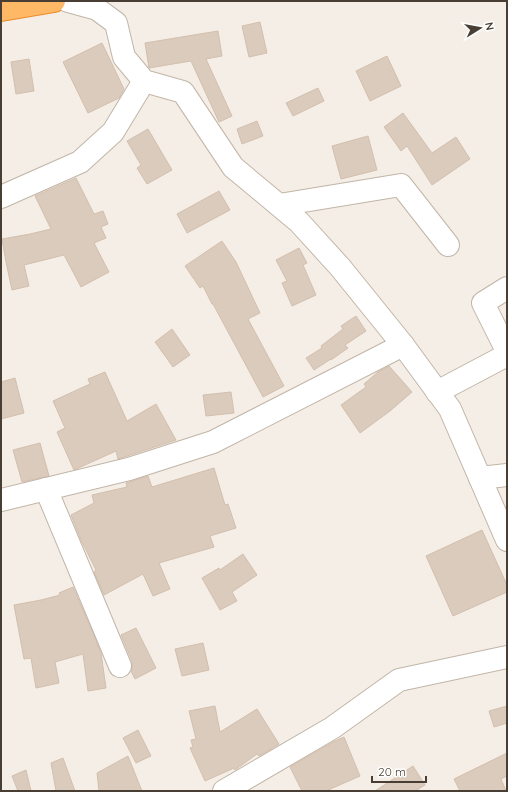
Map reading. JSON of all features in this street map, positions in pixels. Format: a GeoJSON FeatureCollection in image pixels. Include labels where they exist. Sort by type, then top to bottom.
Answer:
{"type":"FeatureCollection","features":[{"type":"Feature","properties":{"kind":"highway"},"geometry":{"type":"LineString","coordinates":[[1,10],[54,1]]}},
{"type":"Feature","properties":{"kind":"street"},"geometry":{"type":"LineString","coordinates":[[68,1],[97,9],[116,23],[124,57],[144,81],[183,92],[233,167],[299,222],[340,267],[403,345],[450,409],[507,540]]}},
{"type":"Feature","properties":{"kind":"street"},"geometry":{"type":"LineString","coordinates":[[1,197],[80,162],[113,132],[144,81]]}},
{"type":"Feature","properties":{"kind":"street"},"geometry":{"type":"LineString","coordinates":[[279,205],[401,184],[448,245]]}},
{"type":"Feature","properties":{"kind":"street"},"geometry":{"type":"LineString","coordinates":[[507,288],[483,303],[507,350]]}},
{"type":"Feature","properties":{"kind":"street"},"geometry":{"type":"LineString","coordinates":[[1,500],[129,469],[213,442],[403,345]]}},
{"type":"Feature","properties":{"kind":"street"},"geometry":{"type":"LineString","coordinates":[[437,392],[507,354]]}},
{"type":"Feature","properties":{"kind":"street"},"geometry":{"type":"LineString","coordinates":[[480,478],[507,476]]}},
{"type":"Feature","properties":{"kind":"street"},"geometry":{"type":"LineString","coordinates":[[46,489],[120,666]]}},
{"type":"Feature","properties":{"kind":"street"},"geometry":{"type":"LineString","coordinates":[[224,791],[332,728],[399,680],[507,657]]}},
{"type":"Feature","properties":{"kind":"building"},"geometry":{"type":"Polygon","coordinates":[[[260,22],[267,53],[249,57],[242,26],[260,22]]]}},
{"type":"Feature","properties":{"kind":"building"},"geometry":{"type":"Polygon","coordinates":[[[218,31],[222,56],[206,59],[232,116],[219,122],[191,61],[149,68],[145,43],[218,31]]]}},
{"type":"Feature","properties":{"kind":"building"},"geometry":{"type":"Polygon","coordinates":[[[102,43],[124,89],[119,98],[88,113],[63,62],[102,43]]]}},
{"type":"Feature","properties":{"kind":"building"},"geometry":{"type":"Polygon","coordinates":[[[387,56],[401,86],[370,101],[356,71],[387,56]]]}},
{"type":"Feature","properties":{"kind":"building"},"geometry":{"type":"Polygon","coordinates":[[[29,59],[34,91],[16,94],[11,62],[29,59]]]}},
{"type":"Feature","properties":{"kind":"building"},"geometry":{"type":"Polygon","coordinates":[[[318,88],[324,101],[293,116],[286,103],[318,88]]]}},
{"type":"Feature","properties":{"kind":"building"},"geometry":{"type":"Polygon","coordinates":[[[403,113],[432,153],[456,137],[470,159],[432,185],[407,146],[401,151],[384,127],[403,113]]]}},
{"type":"Feature","properties":{"kind":"building"},"geometry":{"type":"Polygon","coordinates":[[[257,121],[263,136],[242,144],[237,129],[257,121]]]}},
{"type":"Feature","properties":{"kind":"building"},"geometry":{"type":"Polygon","coordinates":[[[148,129],[172,170],[147,184],[137,168],[141,165],[127,141],[148,129]]]}},
{"type":"Feature","properties":{"kind":"building"},"geometry":{"type":"Polygon","coordinates":[[[368,136],[377,170],[341,179],[332,146],[368,136]]]}},
{"type":"Feature","properties":{"kind":"building"},"geometry":{"type":"Polygon","coordinates":[[[76,178],[94,214],[103,211],[108,224],[101,227],[106,238],[94,243],[109,272],[81,287],[64,255],[24,265],[29,286],[12,290],[2,239],[51,229],[35,196],[76,178]]]}},
{"type":"Feature","properties":{"kind":"building"},"geometry":{"type":"Polygon","coordinates":[[[219,191],[230,210],[187,233],[177,214],[219,191]]]}},
{"type":"Feature","properties":{"kind":"building"},"geometry":{"type":"Polygon","coordinates":[[[222,241],[236,262],[260,313],[248,319],[284,386],[263,397],[203,286],[200,288],[185,266],[222,241]]]}},
{"type":"Feature","properties":{"kind":"building"},"geometry":{"type":"Polygon","coordinates":[[[299,248],[307,263],[303,265],[316,295],[292,306],[282,283],[287,281],[276,260],[299,248]]]}},
{"type":"Feature","properties":{"kind":"building"},"geometry":{"type":"Polygon","coordinates":[[[356,316],[366,331],[345,345],[348,348],[314,370],[306,358],[322,348],[321,346],[343,329],[341,326],[356,316]]]}},
{"type":"Feature","properties":{"kind":"building"},"geometry":{"type":"Polygon","coordinates":[[[172,329],[190,355],[173,367],[155,342],[172,329]]]}},
{"type":"Feature","properties":{"kind":"building"},"geometry":{"type":"Polygon","coordinates":[[[389,366],[412,392],[390,411],[360,433],[341,405],[366,387],[364,384],[378,372],[389,366]]]}},
{"type":"Feature","properties":{"kind":"building"},"geometry":{"type":"Polygon","coordinates":[[[105,372],[127,421],[156,404],[176,440],[118,459],[116,451],[74,470],[57,432],[65,428],[53,401],[90,384],[88,379],[105,372]]]}},
{"type":"Feature","properties":{"kind":"building"},"geometry":{"type":"Polygon","coordinates":[[[15,378],[24,413],[1,419],[1,382],[15,378]]]}},
{"type":"Feature","properties":{"kind":"building"},"geometry":{"type":"Polygon","coordinates":[[[231,392],[234,413],[206,416],[203,395],[231,392]]]}},
{"type":"Feature","properties":{"kind":"building"},"geometry":{"type":"Polygon","coordinates":[[[40,443],[49,476],[22,482],[13,450],[40,443]]]}},
{"type":"Feature","properties":{"kind":"building"},"geometry":{"type":"Polygon","coordinates":[[[214,468],[225,505],[228,504],[236,528],[210,536],[214,547],[159,563],[170,589],[153,596],[143,574],[104,595],[94,572],[96,570],[81,540],[71,515],[94,503],[92,495],[127,487],[126,483],[148,476],[152,487],[214,468]]]}},
{"type":"Feature","properties":{"kind":"building"},"geometry":{"type":"Polygon","coordinates":[[[482,530],[507,585],[507,592],[453,616],[426,556],[482,530]]]}},
{"type":"Feature","properties":{"kind":"building"},"geometry":{"type":"Polygon","coordinates":[[[243,554],[257,575],[232,592],[237,601],[220,610],[202,578],[219,568],[220,570],[243,554]]]}},
{"type":"Feature","properties":{"kind":"building"},"geometry":{"type":"Polygon","coordinates":[[[73,587],[101,653],[106,688],[88,691],[83,654],[55,662],[59,683],[36,688],[31,658],[24,659],[14,605],[60,595],[59,593],[73,587]]]}},
{"type":"Feature","properties":{"kind":"building"},"geometry":{"type":"Polygon","coordinates":[[[136,628],[156,668],[135,679],[131,671],[132,661],[121,635],[136,628]]]}},
{"type":"Feature","properties":{"kind":"building"},"geometry":{"type":"Polygon","coordinates":[[[203,643],[209,670],[182,676],[175,649],[203,643]]]}},
{"type":"Feature","properties":{"kind":"building"},"geometry":{"type":"Polygon","coordinates":[[[215,706],[220,732],[257,709],[279,744],[259,756],[257,754],[235,770],[234,768],[205,781],[190,748],[193,747],[191,740],[196,739],[189,711],[215,706]]]}},
{"type":"Feature","properties":{"kind":"building"},"geometry":{"type":"Polygon","coordinates":[[[507,706],[507,723],[494,727],[489,711],[507,706]]]}},
{"type":"Feature","properties":{"kind":"building"},"geometry":{"type":"Polygon","coordinates":[[[138,730],[151,756],[136,763],[123,738],[138,730]]]}},
{"type":"Feature","properties":{"kind":"building"},"geometry":{"type":"Polygon","coordinates":[[[344,737],[360,776],[326,791],[302,791],[290,767],[344,737]]]}},
{"type":"Feature","properties":{"kind":"building"},"geometry":{"type":"Polygon","coordinates":[[[507,753],[507,776],[501,779],[506,791],[460,791],[454,779],[507,753]]]}},
{"type":"Feature","properties":{"kind":"building"},"geometry":{"type":"Polygon","coordinates":[[[128,756],[142,791],[99,791],[97,773],[128,756]]]}},
{"type":"Feature","properties":{"kind":"building"},"geometry":{"type":"Polygon","coordinates":[[[63,758],[75,791],[56,791],[51,763],[63,758]]]}},
{"type":"Feature","properties":{"kind":"building"},"geometry":{"type":"Polygon","coordinates":[[[413,766],[425,785],[415,791],[375,791],[413,766]]]}},
{"type":"Feature","properties":{"kind":"building"},"geometry":{"type":"Polygon","coordinates":[[[26,770],[31,791],[18,791],[12,776],[26,770]]]}}]}
